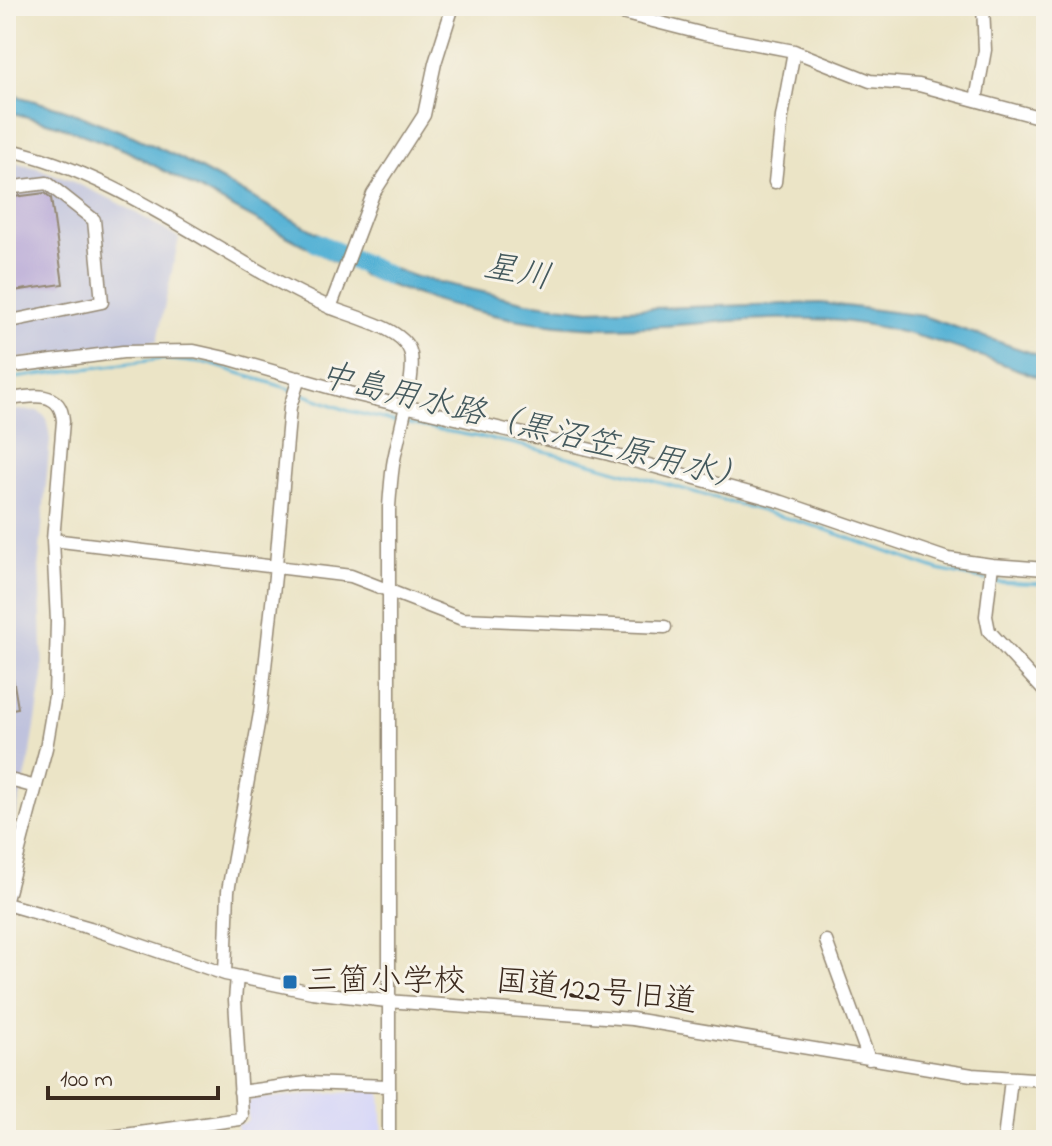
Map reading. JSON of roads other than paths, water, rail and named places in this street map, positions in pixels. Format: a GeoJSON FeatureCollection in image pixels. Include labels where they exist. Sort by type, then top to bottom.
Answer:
{"type":"FeatureCollection","features":[{"type":"Feature","properties":{"kind":"street"},"geometry":{"type":"LineString","coordinates":[[330,308],[381,180],[424,115],[435,63],[453,6]]}},
{"type":"Feature","properties":{"kind":"street"},"geometry":{"type":"LineString","coordinates":[[594,6],[704,34],[794,51],[870,81],[919,85],[1046,119]]}},
{"type":"Feature","properties":{"kind":"street"},"geometry":{"type":"LineString","coordinates":[[976,100],[985,50],[983,6]]}},
{"type":"Feature","properties":{"kind":"street"},"geometry":{"type":"LineString","coordinates":[[775,182],[782,117],[794,51]]}},
{"type":"Feature","properties":{"kind":"street"},"geometry":{"type":"LineString","coordinates":[[6,149],[61,164],[122,191],[261,272],[330,308],[400,336],[406,342],[411,371],[399,430],[389,507],[389,1140]]}},
{"type":"Feature","properties":{"kind":"street"},"geometry":{"type":"LineString","coordinates":[[6,188],[47,183],[94,220],[102,302],[6,322]]}},
{"type":"Feature","properties":{"kind":"street"},"geometry":{"type":"LineString","coordinates":[[6,367],[123,352],[194,351],[297,386],[349,393],[404,410],[609,454],[782,502],[933,555],[991,570],[1046,569]]}},
{"type":"Feature","properties":{"kind":"street"},"geometry":{"type":"LineString","coordinates":[[89,1140],[240,1119],[242,1116],[228,891],[260,713],[290,407],[297,386]]}},
{"type":"Feature","properties":{"kind":"street"},"geometry":{"type":"LineString","coordinates":[[6,400],[39,395],[48,397],[55,400],[63,413],[53,540],[57,622],[55,696],[46,748],[6,902]]}},
{"type":"Feature","properties":{"kind":"street"},"geometry":{"type":"LineString","coordinates":[[53,540],[351,576],[462,619],[665,627]]}},
{"type":"Feature","properties":{"kind":"street"},"geometry":{"type":"LineString","coordinates":[[991,570],[986,616],[989,631],[1046,693]]}},
{"type":"Feature","properties":{"kind":"street"},"geometry":{"type":"LineString","coordinates":[[6,779],[36,787]]}},
{"type":"Feature","properties":{"kind":"street","name":"国道122号旧道"},"geometry":{"type":"LineString","coordinates":[[6,902],[231,975],[312,992],[387,1001],[632,1019],[869,1059],[1011,1079],[1046,1080]]}},
{"type":"Feature","properties":{"kind":"street"},"geometry":{"type":"LineString","coordinates":[[826,941],[869,1059]]}},
{"type":"Feature","properties":{"kind":"street"},"geometry":{"type":"LineString","coordinates":[[1004,1140],[1011,1079]]}},
{"type":"Feature","properties":{"kind":"street"},"geometry":{"type":"LineString","coordinates":[[240,1092],[306,1083],[388,1086]]}},
{"type":"Feature","properties":{"kind":"water"},"geometry":{"type":"Polygon","coordinates":[[[6,93],[63,109],[182,159],[343,247],[337,263],[125,150],[57,125],[6,111],[6,93]]]}},
{"type":"Feature","properties":{"kind":"water"},"geometry":{"type":"Polygon","coordinates":[[[366,259],[416,277],[527,302],[589,310],[821,303],[923,316],[1046,358],[1046,380],[932,340],[843,321],[784,319],[611,328],[526,321],[441,302],[360,274],[366,259]]]}},
{"type":"Feature","properties":{"kind":"waterway","name":"星川"},"geometry":{"type":"LineString","coordinates":[[317,243],[386,275]]}},
{"type":"Feature","properties":{"kind":"waterway","name":"中島用水路（黒沼笠原用水）"},"geometry":{"type":"LineString","coordinates":[[6,379],[162,359],[210,364],[293,390]]}},
{"type":"Feature","properties":{"kind":"waterway","name":"中島用水路（黒沼笠原用水）"},"geometry":{"type":"LineString","coordinates":[[300,393],[349,411],[400,423]]}},
{"type":"Feature","properties":{"kind":"waterway","name":"中島用水路（黒沼笠原用水）"},"geometry":{"type":"LineString","coordinates":[[408,424],[511,443],[584,461],[818,527],[938,570],[986,580]]}},
{"type":"Feature","properties":{"kind":"waterway","name":"中島用水路（黒沼笠原用水）"},"geometry":{"type":"LineString","coordinates":[[994,582],[1046,584]]}},
{"type":"Feature","properties":{"kind":"place","name":"三箇小学校"},"geometry":{"type":"Point","coordinates":[290,982]}}]}
